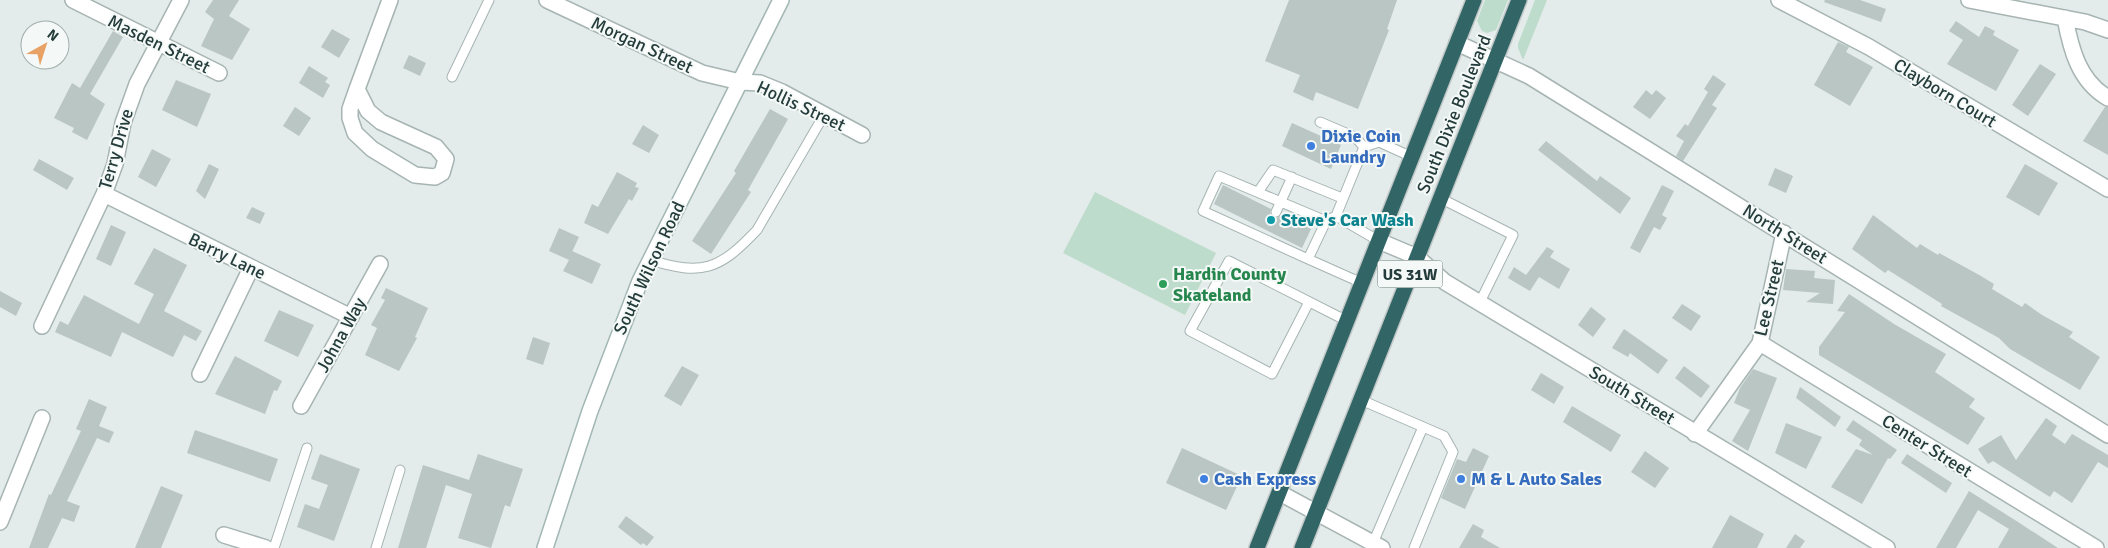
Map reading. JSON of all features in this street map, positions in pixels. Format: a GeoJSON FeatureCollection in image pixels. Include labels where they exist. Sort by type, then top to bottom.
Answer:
{"type":"FeatureCollection","features":[{"type":"Feature","properties":{"kind":"highway","name":"South Dixie Boulevard"},"geometry":{"type":"LineString","coordinates":[[1257,548],[1474,0]]}},
{"type":"Feature","properties":{"kind":"highway","name":"South Dixie Boulevard"},"geometry":{"type":"LineString","coordinates":[[1302,548],[1519,0]]}},
{"type":"Feature","properties":{"kind":"street","name":"Masden Street"},"geometry":{"type":"LineString","coordinates":[[73,0],[157,44],[219,73]]}},
{"type":"Feature","properties":{"kind":"street","name":"Terry Drive"},"geometry":{"type":"LineString","coordinates":[[42,326],[104,194],[115,164],[123,123],[132,96],[181,0]]}},
{"type":"Feature","properties":{"kind":"street"},"geometry":{"type":"LineString","coordinates":[[357,89],[368,111],[381,122],[436,147],[442,152],[446,159],[442,173],[435,177],[415,175],[372,149],[355,133],[350,118],[350,109],[357,89],[390,0]]}},
{"type":"Feature","properties":{"kind":"street","name":"Morgan Street"},"geometry":{"type":"LineString","coordinates":[[547,0],[702,73],[740,82]]}},
{"type":"Feature","properties":{"kind":"street","name":"South Wilson Road"},"geometry":{"type":"LineString","coordinates":[[545,548],[614,344],[650,260],[781,0]]}},
{"type":"Feature","properties":{"kind":"street","name":"Clayborn Court"},"geometry":{"type":"LineString","coordinates":[[1779,0],[1855,39],[2108,189]]}},
{"type":"Feature","properties":{"kind":"street"},"geometry":{"type":"LineString","coordinates":[[1969,0],[2065,18],[2108,30]]}},
{"type":"Feature","properties":{"kind":"street"},"geometry":{"type":"LineString","coordinates":[[2065,18],[2068,36],[2081,72],[2108,98]]}},
{"type":"Feature","properties":{"kind":"street","name":"North Street"},"geometry":{"type":"LineString","coordinates":[[1457,43],[1529,76],[2108,435]]}},
{"type":"Feature","properties":{"kind":"street","name":"Hollis Street"},"geometry":{"type":"LineString","coordinates":[[740,82],[760,83],[862,135]]}},
{"type":"Feature","properties":{"kind":"street","name":"Barry Lane"},"geometry":{"type":"LineString","coordinates":[[104,194],[351,317]]}},
{"type":"Feature","properties":{"kind":"street","name":"Lee Street"},"geometry":{"type":"LineString","coordinates":[[1696,434],[1760,344],[1784,233]]}},
{"type":"Feature","properties":{"kind":"street","name":"South Street"},"geometry":{"type":"LineString","coordinates":[[1379,241],[1416,258],[1439,278],[1887,548]]}},
{"type":"Feature","properties":{"kind":"street","name":"Johna Way"},"geometry":{"type":"LineString","coordinates":[[301,406],[380,264]]}},
{"type":"Feature","properties":{"kind":"street"},"geometry":{"type":"LineString","coordinates":[[200,374],[251,268]]}},
{"type":"Feature","properties":{"kind":"street","name":"Center Street"},"geometry":{"type":"LineString","coordinates":[[1760,344],[2096,548]]}},
{"type":"Feature","properties":{"kind":"street"},"geometry":{"type":"LineString","coordinates":[[0,522],[42,418]]}},
{"type":"Feature","properties":{"kind":"street"},"geometry":{"type":"LineString","coordinates":[[1280,493],[1378,545]]}},
{"type":"Feature","properties":{"kind":"street"},"geometry":{"type":"LineString","coordinates":[[224,535],[259,547]]}},
{"type":"Feature","properties":{"kind":"lane"},"geometry":{"type":"LineString","coordinates":[[452,77],[489,0]]}},
{"type":"Feature","properties":{"kind":"lane"},"geometry":{"type":"LineString","coordinates":[[650,260],[695,270],[709,268],[721,262],[745,243],[757,230],[824,115]]}},
{"type":"Feature","properties":{"kind":"lane"},"geometry":{"type":"LineString","coordinates":[[1320,122],[1355,136],[1364,147]]}},
{"type":"Feature","properties":{"kind":"lane"},"geometry":{"type":"LineString","coordinates":[[1308,259],[1326,221],[1336,216],[1364,147],[1379,142],[1412,157]]}},
{"type":"Feature","properties":{"kind":"lane"},"geometry":{"type":"LineString","coordinates":[[1258,192],[1273,170],[1342,198]]}},
{"type":"Feature","properties":{"kind":"lane"},"geometry":{"type":"LineString","coordinates":[[1326,221],[1219,176],[1203,211],[1266,235],[1308,259],[1362,283]]}},
{"type":"Feature","properties":{"kind":"lane"},"geometry":{"type":"LineString","coordinates":[[1276,212],[1292,177]]}},
{"type":"Feature","properties":{"kind":"lane"},"geometry":{"type":"LineString","coordinates":[[1440,198],[1513,235],[1480,302]]}},
{"type":"Feature","properties":{"kind":"lane"},"geometry":{"type":"LineString","coordinates":[[1336,216],[1379,241]]}},
{"type":"Feature","properties":{"kind":"lane"},"geometry":{"type":"LineString","coordinates":[[1309,302],[1272,374],[1190,331],[1228,261],[1348,321]]}},
{"type":"Feature","properties":{"kind":"lane"},"geometry":{"type":"LineString","coordinates":[[1361,400],[1444,436],[1453,452],[1414,548]]}},
{"type":"Feature","properties":{"kind":"lane"},"geometry":{"type":"LineString","coordinates":[[1378,545],[1423,427]]}},
{"type":"Feature","properties":{"kind":"lane"},"geometry":{"type":"LineString","coordinates":[[274,548],[307,448]]}},
{"type":"Feature","properties":{"kind":"lane"},"geometry":{"type":"LineString","coordinates":[[376,548],[400,470]]}},
{"type":"Feature","properties":{"kind":"green space"},"geometry":{"type":"Polygon","coordinates":[[[1485,0],[1508,0],[1496,30],[1487,33],[1482,31],[1477,21],[1485,0]]]}},
{"type":"Feature","properties":{"kind":"green space"},"geometry":{"type":"Polygon","coordinates":[[[1535,0],[1547,0],[1523,60],[1518,44],[1535,0]]]}},
{"type":"Feature","properties":{"kind":"green space","name":"Hardin County Skateland"},"geometry":{"type":"Polygon","coordinates":[[[1095,192],[1216,253],[1185,315],[1063,253],[1095,192]]]}},
{"type":"Feature","properties":{"kind":"building"},"geometry":{"type":"Polygon","coordinates":[[[213,0],[239,0],[229,16],[250,29],[232,60],[201,46],[214,19],[205,12],[213,0]]]}},
{"type":"Feature","properties":{"kind":"building"},"geometry":{"type":"Polygon","coordinates":[[[1289,0],[1397,0],[1387,29],[1389,30],[1358,109],[1316,92],[1313,101],[1293,92],[1300,75],[1265,61],[1289,0]]]}},
{"type":"Feature","properties":{"kind":"building"},"geometry":{"type":"Polygon","coordinates":[[[1825,0],[1860,0],[1886,9],[1881,22],[1824,2],[1825,0]]]}},
{"type":"Feature","properties":{"kind":"building"},"geometry":{"type":"Polygon","coordinates":[[[1956,21],[1979,37],[1985,26],[1995,31],[1993,35],[2019,50],[1996,91],[1947,64],[1963,40],[1949,31],[1956,21]]]}},
{"type":"Feature","properties":{"kind":"building"},"geometry":{"type":"Polygon","coordinates":[[[332,29],[350,39],[339,58],[321,47],[332,29]]]}},
{"type":"Feature","properties":{"kind":"building"},"geometry":{"type":"Polygon","coordinates":[[[113,31],[123,37],[90,94],[105,104],[87,140],[72,132],[74,128],[54,118],[72,83],[80,88],[113,31]]]}},
{"type":"Feature","properties":{"kind":"building"},"geometry":{"type":"Polygon","coordinates":[[[1838,42],[1849,47],[1846,52],[1873,67],[1850,106],[1814,85],[1838,42]]]}},
{"type":"Feature","properties":{"kind":"building"},"geometry":{"type":"Polygon","coordinates":[[[409,55],[426,63],[420,76],[403,68],[409,55]]]}},
{"type":"Feature","properties":{"kind":"building"},"geometry":{"type":"Polygon","coordinates":[[[2040,64],[2056,74],[2028,116],[2012,105],[2040,64]]]}},
{"type":"Feature","properties":{"kind":"building"},"geometry":{"type":"Polygon","coordinates":[[[309,66],[328,78],[325,82],[330,85],[323,98],[299,83],[309,66]]]}},
{"type":"Feature","properties":{"kind":"building"},"geometry":{"type":"Polygon","coordinates":[[[1713,75],[1726,84],[1712,105],[1717,108],[1683,161],[1676,156],[1684,141],[1676,136],[1685,124],[1688,126],[1708,92],[1704,89],[1713,75]]]}},
{"type":"Feature","properties":{"kind":"building"},"geometry":{"type":"Polygon","coordinates":[[[176,80],[211,94],[197,127],[162,110],[176,80]]]}},
{"type":"Feature","properties":{"kind":"building"},"geometry":{"type":"Polygon","coordinates":[[[1646,90],[1652,95],[1656,90],[1666,98],[1650,119],[1633,107],[1646,90]]]}},
{"type":"Feature","properties":{"kind":"building"},"geometry":{"type":"Polygon","coordinates":[[[295,107],[311,118],[299,136],[283,126],[295,107]]]}},
{"type":"Feature","properties":{"kind":"building"},"geometry":{"type":"Polygon","coordinates":[[[2105,107],[2108,107],[2108,155],[2083,141],[2105,107]]]}},
{"type":"Feature","properties":{"kind":"building"},"geometry":{"type":"Polygon","coordinates":[[[770,109],[788,119],[748,190],[751,192],[711,254],[692,241],[736,173],[734,171],[770,109]]]}},
{"type":"Feature","properties":{"kind":"building","name":"Dixie Coin Laundry"},"geometry":{"type":"Polygon","coordinates":[[[1292,123],[1341,145],[1331,169],[1282,146],[1292,123]]]}},
{"type":"Feature","properties":{"kind":"building"},"geometry":{"type":"Polygon","coordinates":[[[643,125],[659,135],[649,153],[632,144],[643,125]]]}},
{"type":"Feature","properties":{"kind":"building"},"geometry":{"type":"Polygon","coordinates":[[[1546,141],[1597,181],[1600,176],[1631,198],[1620,214],[1538,150],[1546,141]]]}},
{"type":"Feature","properties":{"kind":"building"},"geometry":{"type":"Polygon","coordinates":[[[152,149],[171,159],[156,187],[138,177],[152,149]]]}},
{"type":"Feature","properties":{"kind":"building"},"geometry":{"type":"Polygon","coordinates":[[[39,159],[74,178],[67,190],[33,170],[39,159]]]}},
{"type":"Feature","properties":{"kind":"building"},"geometry":{"type":"Polygon","coordinates":[[[209,164],[219,169],[205,199],[196,191],[209,164]]]}},
{"type":"Feature","properties":{"kind":"building"},"geometry":{"type":"Polygon","coordinates":[[[2025,164],[2058,183],[2039,216],[2006,197],[2025,164]]]}},
{"type":"Feature","properties":{"kind":"building"},"geometry":{"type":"Polygon","coordinates":[[[1775,168],[1793,176],[1786,193],[1768,185],[1775,168]]]}},
{"type":"Feature","properties":{"kind":"building"},"geometry":{"type":"Polygon","coordinates":[[[617,172],[637,183],[635,187],[639,188],[632,201],[629,199],[608,234],[584,223],[592,204],[598,207],[617,172]]]}},
{"type":"Feature","properties":{"kind":"building","name":"Steve's Car Wash"},"geometry":{"type":"Polygon","coordinates":[[[1223,185],[1271,209],[1270,213],[1273,217],[1277,218],[1282,214],[1311,229],[1302,248],[1214,204],[1223,185]]]}},
{"type":"Feature","properties":{"kind":"building"},"geometry":{"type":"Polygon","coordinates":[[[1662,185],[1674,191],[1662,215],[1667,218],[1660,230],[1654,227],[1640,253],[1630,248],[1662,185]]]}},
{"type":"Feature","properties":{"kind":"building"},"geometry":{"type":"Polygon","coordinates":[[[252,207],[265,213],[260,224],[246,218],[252,207]]]}},
{"type":"Feature","properties":{"kind":"building"},"geometry":{"type":"Polygon","coordinates":[[[1873,215],[1917,248],[1920,244],[1938,255],[1939,253],[1994,284],[1992,289],[2022,307],[2025,303],[2073,332],[2069,337],[2100,357],[2080,390],[2010,349],[1999,338],[1941,306],[1942,304],[1888,270],[1885,273],[1852,249],[1873,215]]]}},
{"type":"Feature","properties":{"kind":"building"},"geometry":{"type":"Polygon","coordinates":[[[111,225],[126,232],[111,266],[96,259],[111,225]]]}},
{"type":"Feature","properties":{"kind":"building"},"geometry":{"type":"Polygon","coordinates":[[[559,228],[579,237],[572,251],[601,264],[592,284],[563,271],[569,260],[549,251],[559,228]]]}},
{"type":"Feature","properties":{"kind":"building"},"geometry":{"type":"Polygon","coordinates":[[[1547,247],[1554,251],[1550,257],[1570,269],[1559,289],[1539,277],[1530,291],[1508,278],[1514,267],[1526,275],[1547,247]]]}},
{"type":"Feature","properties":{"kind":"building"},"geometry":{"type":"Polygon","coordinates":[[[154,248],[187,265],[164,311],[202,331],[196,341],[184,335],[173,357],[122,332],[111,357],[55,332],[60,321],[68,325],[84,295],[139,324],[154,294],[134,284],[154,248]]]}},
{"type":"Feature","properties":{"kind":"building"},"geometry":{"type":"Polygon","coordinates":[[[1786,269],[1815,271],[1814,278],[1835,280],[1833,304],[1806,302],[1820,293],[1783,290],[1786,269]]]}},
{"type":"Feature","properties":{"kind":"building"},"geometry":{"type":"Polygon","coordinates":[[[386,288],[428,308],[415,337],[417,338],[399,371],[365,355],[377,328],[371,325],[385,300],[381,298],[386,288]]]}},
{"type":"Feature","properties":{"kind":"building"},"geometry":{"type":"Polygon","coordinates":[[[0,291],[22,303],[16,316],[0,307],[0,291]]]}},
{"type":"Feature","properties":{"kind":"building"},"geometry":{"type":"Polygon","coordinates":[[[1849,294],[1894,324],[1946,354],[1935,372],[1975,399],[1969,407],[1985,418],[1968,445],[1819,355],[1819,347],[1845,312],[1837,311],[1849,294]]]}},
{"type":"Feature","properties":{"kind":"building"},"geometry":{"type":"Polygon","coordinates":[[[1682,304],[1701,316],[1691,331],[1672,318],[1682,304]]]}},
{"type":"Feature","properties":{"kind":"building"},"geometry":{"type":"Polygon","coordinates":[[[1591,307],[1606,319],[1593,337],[1578,325],[1591,307]]]}},
{"type":"Feature","properties":{"kind":"building"},"geometry":{"type":"Polygon","coordinates":[[[279,310],[314,325],[298,357],[264,341],[279,310]]]}},
{"type":"Feature","properties":{"kind":"building"},"geometry":{"type":"Polygon","coordinates":[[[1624,329],[1668,360],[1658,374],[1630,353],[1628,357],[1612,348],[1624,329]]]}},
{"type":"Feature","properties":{"kind":"building"},"geometry":{"type":"Polygon","coordinates":[[[533,337],[550,343],[543,365],[526,359],[533,337]]]}},
{"type":"Feature","properties":{"kind":"building"},"geometry":{"type":"Polygon","coordinates":[[[235,356],[282,381],[277,391],[274,390],[265,414],[215,394],[235,356]]]}},
{"type":"Feature","properties":{"kind":"building"},"geometry":{"type":"Polygon","coordinates":[[[682,366],[699,375],[681,406],[664,396],[682,366]]]}},
{"type":"Feature","properties":{"kind":"building"},"geometry":{"type":"Polygon","coordinates":[[[1684,366],[1710,386],[1701,398],[1675,378],[1684,366]]]}},
{"type":"Feature","properties":{"kind":"building"},"geometry":{"type":"Polygon","coordinates":[[[1753,369],[1777,378],[1748,451],[1732,441],[1750,410],[1734,403],[1740,388],[1753,369]]]}},
{"type":"Feature","properties":{"kind":"building"},"geometry":{"type":"Polygon","coordinates":[[[1541,373],[1564,387],[1554,404],[1531,390],[1541,373]]]}},
{"type":"Feature","properties":{"kind":"building"},"geometry":{"type":"Polygon","coordinates":[[[1800,387],[1841,417],[1835,427],[1796,398],[1800,387]]]}},
{"type":"Feature","properties":{"kind":"building"},"geometry":{"type":"Polygon","coordinates":[[[89,399],[107,407],[99,426],[114,432],[109,443],[97,438],[67,501],[80,506],[74,522],[62,518],[48,548],[29,548],[49,494],[51,495],[81,431],[76,429],[89,399]]]}},
{"type":"Feature","properties":{"kind":"building"},"geometry":{"type":"Polygon","coordinates":[[[1572,406],[1621,435],[1611,452],[1563,422],[1572,406]]]}},
{"type":"Feature","properties":{"kind":"building"},"geometry":{"type":"Polygon","coordinates":[[[2046,418],[2057,426],[2052,435],[2065,444],[2072,434],[2108,455],[2108,468],[2098,462],[2072,503],[2054,491],[2050,497],[1993,461],[1988,464],[1978,449],[2001,435],[2016,460],[2046,418]]]}},
{"type":"Feature","properties":{"kind":"building"},"geometry":{"type":"Polygon","coordinates":[[[1853,420],[1897,450],[1890,459],[1888,458],[1862,504],[1831,487],[1856,449],[1873,455],[1859,445],[1862,440],[1846,430],[1853,420]]]}},
{"type":"Feature","properties":{"kind":"building"},"geometry":{"type":"Polygon","coordinates":[[[1786,423],[1822,437],[1806,469],[1775,453],[1786,423]]]}},
{"type":"Feature","properties":{"kind":"building"},"geometry":{"type":"Polygon","coordinates":[[[195,430],[278,459],[270,482],[187,453],[195,430]]]}},
{"type":"Feature","properties":{"kind":"building","name":"Cash Express"},"geometry":{"type":"Polygon","coordinates":[[[1182,448],[1242,476],[1226,510],[1166,483],[1182,448]]]}},
{"type":"Feature","properties":{"kind":"building","name":"M & L Auto Sales"},"geometry":{"type":"Polygon","coordinates":[[[1473,448],[1489,456],[1465,509],[1441,498],[1457,459],[1466,462],[1473,448]]]}},
{"type":"Feature","properties":{"kind":"building"},"geometry":{"type":"Polygon","coordinates":[[[1645,451],[1669,468],[1655,488],[1631,472],[1645,451]]]}},
{"type":"Feature","properties":{"kind":"building"},"geometry":{"type":"Polygon","coordinates":[[[320,454],[360,469],[334,541],[297,527],[305,504],[319,509],[328,485],[311,479],[320,454]]]}},
{"type":"Feature","properties":{"kind":"building"},"geometry":{"type":"Polygon","coordinates":[[[478,454],[523,469],[510,507],[505,505],[491,548],[458,538],[472,494],[446,485],[426,548],[398,548],[423,465],[469,480],[478,454]]]}},
{"type":"Feature","properties":{"kind":"building"},"geometry":{"type":"Polygon","coordinates":[[[1907,454],[1952,483],[1946,493],[1901,463],[1907,454]]]}},
{"type":"Feature","properties":{"kind":"building"},"geometry":{"type":"Polygon","coordinates":[[[161,486],[183,495],[161,548],[135,548],[161,486]]]}},
{"type":"Feature","properties":{"kind":"building"},"geometry":{"type":"Polygon","coordinates":[[[1969,491],[2058,548],[1998,548],[2009,529],[1978,510],[1956,548],[1936,548],[1969,491]]]}},
{"type":"Feature","properties":{"kind":"building"},"geometry":{"type":"Polygon","coordinates":[[[1730,515],[1764,534],[1757,548],[1712,548],[1730,515]]]}},
{"type":"Feature","properties":{"kind":"building"},"geometry":{"type":"Polygon","coordinates":[[[626,516],[654,537],[647,546],[643,543],[641,545],[618,527],[626,516]]]}},
{"type":"Feature","properties":{"kind":"building"},"geometry":{"type":"Polygon","coordinates":[[[1473,524],[1484,530],[1481,537],[1500,548],[1459,548],[1473,524]]]}},
{"type":"Feature","properties":{"kind":"building"},"geometry":{"type":"Polygon","coordinates":[[[1795,534],[1805,541],[1800,548],[1786,548],[1795,534]]]}},
{"type":"Feature","properties":{"kind":"place","name":"Dixie Coin Laundry"},"geometry":{"type":"Point","coordinates":[1311,146]}},
{"type":"Feature","properties":{"kind":"place","name":"Steve's Car Wash"},"geometry":{"type":"Point","coordinates":[1271,220]}},
{"type":"Feature","properties":{"kind":"place","name":"Hardin County Skateland"},"geometry":{"type":"Point","coordinates":[1163,284]}},
{"type":"Feature","properties":{"kind":"place","name":"Cash Express"},"geometry":{"type":"Point","coordinates":[1204,479]}},
{"type":"Feature","properties":{"kind":"place","name":"M & L Auto Sales"},"geometry":{"type":"Point","coordinates":[1461,479]}}]}
